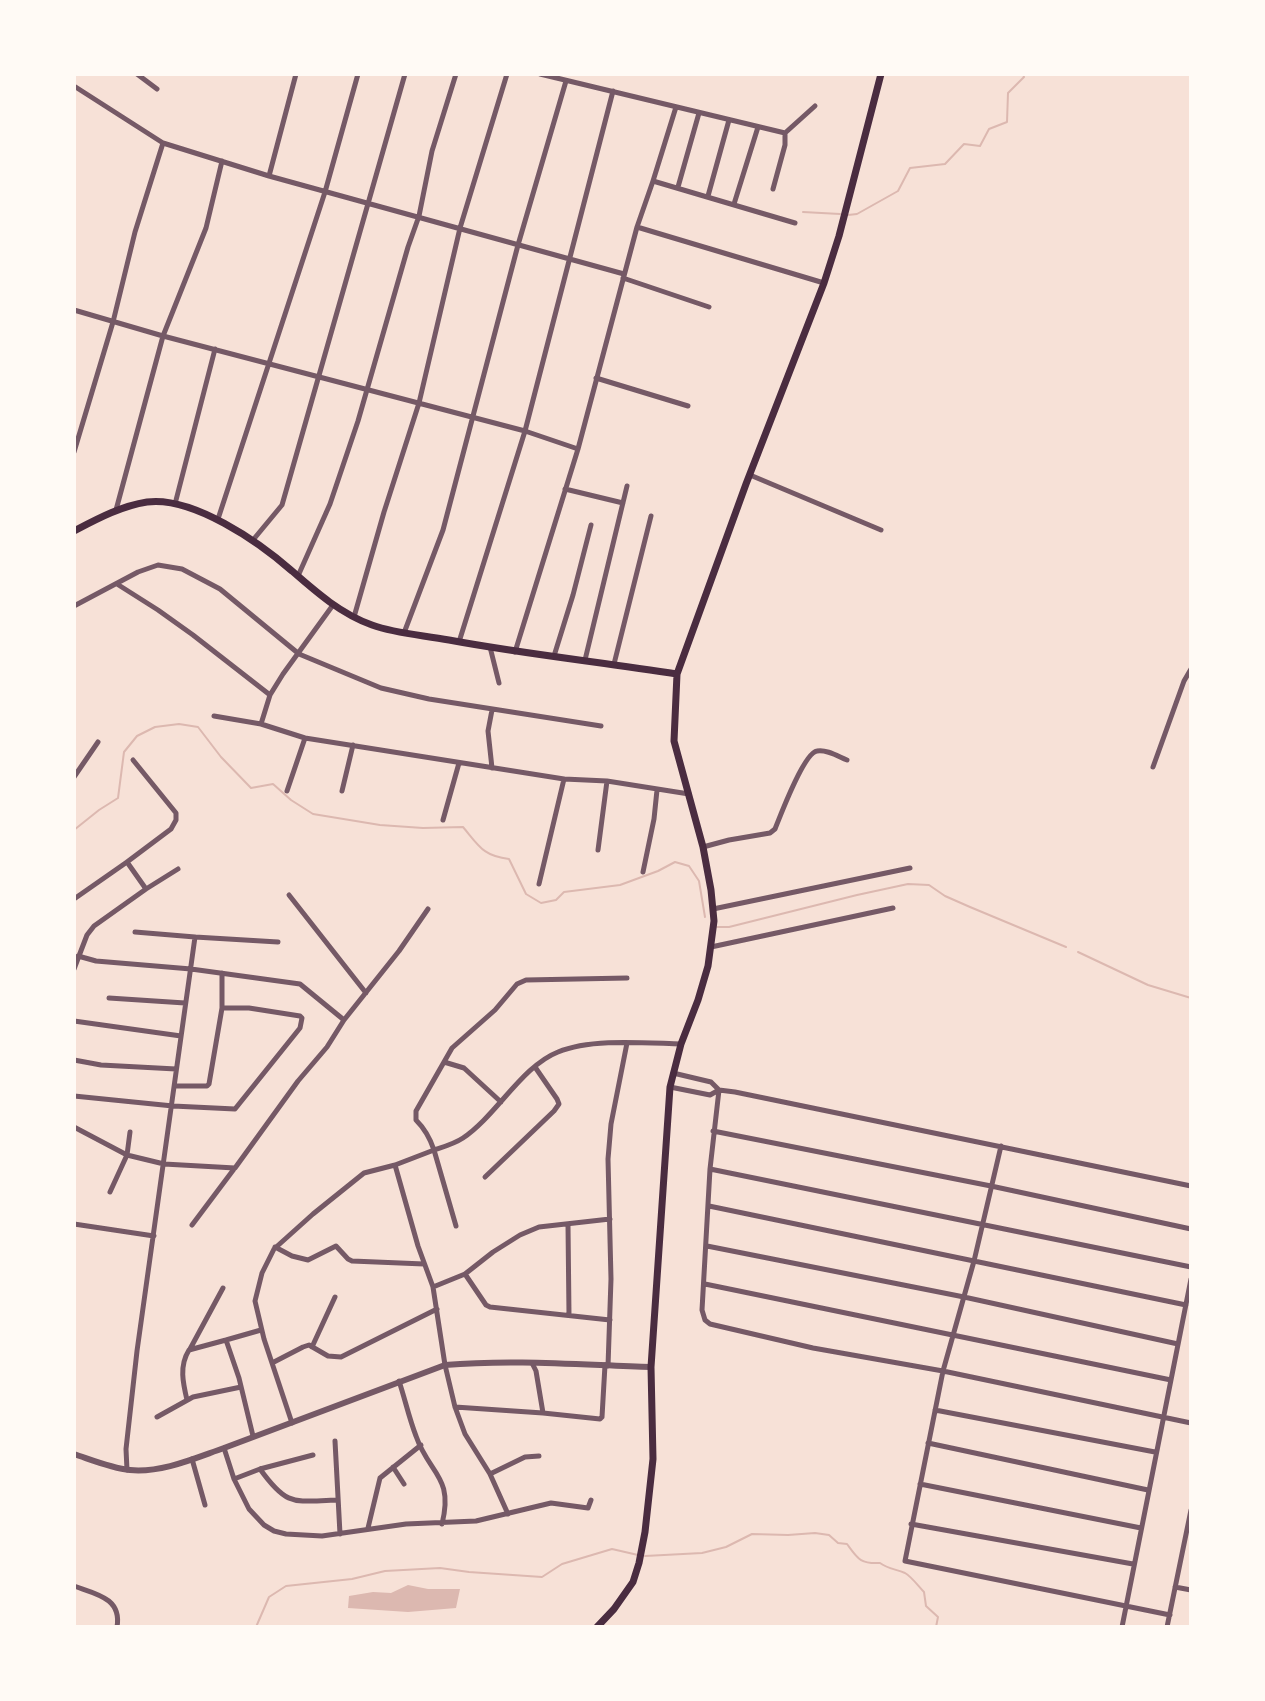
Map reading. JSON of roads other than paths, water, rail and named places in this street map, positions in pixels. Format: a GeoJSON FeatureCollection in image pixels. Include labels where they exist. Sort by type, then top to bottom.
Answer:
{"type":"FeatureCollection","features":[{"type":"Feature","properties":{"kind":"main road"},"geometry":{"type":"LineString","coordinates":[[597,1627],[633,1582],[645,1532],[653,1459],[651,1367],[670,1087],[681,1044],[698,1000],[713,934],[711,890],[703,847],[674,741],[677,674],[824,283],[881,74]]}},
{"type":"Feature","properties":{"kind":"main road"},"geometry":{"type":"LineString","coordinates":[[74,531],[116,510],[150,502],[175,505],[218,519],[277,558],[333,605],[372,626],[515,652],[677,674]]}},
{"type":"Feature","properties":{"kind":"street"},"geometry":{"type":"LineString","coordinates":[[137,74],[157,89]]}},
{"type":"Feature","properties":{"kind":"street"},"geometry":{"type":"LineString","coordinates":[[269,176],[296,74]]}},
{"type":"Feature","properties":{"kind":"street"},"geometry":{"type":"LineString","coordinates":[[218,519],[325,192],[358,74]]}},
{"type":"Feature","properties":{"kind":"street"},"geometry":{"type":"LineString","coordinates":[[252,541],[282,505],[405,74]]}},
{"type":"Feature","properties":{"kind":"street"},"geometry":{"type":"LineString","coordinates":[[298,576],[330,504],[368,388],[419,216],[432,151],[456,74]]}},
{"type":"Feature","properties":{"kind":"street"},"geometry":{"type":"LineString","coordinates":[[354,618],[419,403],[460,228],[507,74]]}},
{"type":"Feature","properties":{"kind":"street"},"geometry":{"type":"LineString","coordinates":[[540,74],[785,133]]}},
{"type":"Feature","properties":{"kind":"street"},"geometry":{"type":"LineString","coordinates":[[403,634],[443,530],[518,245],[566,81]]}},
{"type":"Feature","properties":{"kind":"street"},"geometry":{"type":"LineString","coordinates":[[74,86],[163,143],[325,192],[570,259],[709,307]]}},
{"type":"Feature","properties":{"kind":"street"},"geometry":{"type":"LineString","coordinates":[[459,642],[525,431],[613,91]]}},
{"type":"Feature","properties":{"kind":"street"},"geometry":{"type":"LineString","coordinates":[[773,189],[785,145],[785,133],[815,106]]}},
{"type":"Feature","properties":{"kind":"street"},"geometry":{"type":"LineString","coordinates":[[515,652],[578,449],[637,227],[676,107]]}},
{"type":"Feature","properties":{"kind":"street"},"geometry":{"type":"LineString","coordinates":[[678,187],[699,113]]}},
{"type":"Feature","properties":{"kind":"street"},"geometry":{"type":"LineString","coordinates":[[708,196],[729,120]]}},
{"type":"Feature","properties":{"kind":"street"},"geometry":{"type":"LineString","coordinates":[[734,204],[758,127]]}},
{"type":"Feature","properties":{"kind":"street"},"geometry":{"type":"LineString","coordinates":[[74,452],[163,143]]}},
{"type":"Feature","properties":{"kind":"street"},"geometry":{"type":"LineString","coordinates":[[116,510],[163,336],[206,228],[222,161]]}},
{"type":"Feature","properties":{"kind":"street"},"geometry":{"type":"LineString","coordinates":[[653,181],[795,223]]}},
{"type":"Feature","properties":{"kind":"street"},"geometry":{"type":"LineString","coordinates":[[637,227],[824,283]]}},
{"type":"Feature","properties":{"kind":"street"},"geometry":{"type":"LineString","coordinates":[[74,310],[525,431],[578,449]]}},
{"type":"Feature","properties":{"kind":"street"},"geometry":{"type":"LineString","coordinates":[[175,505],[215,349]]}},
{"type":"Feature","properties":{"kind":"street"},"geometry":{"type":"LineString","coordinates":[[596,378],[688,406]]}},
{"type":"Feature","properties":{"kind":"street"},"geometry":{"type":"LineString","coordinates":[[750,475],[881,530]]}},
{"type":"Feature","properties":{"kind":"street"},"geometry":{"type":"LineString","coordinates":[[585,660],[627,486]]}},
{"type":"Feature","properties":{"kind":"street"},"geometry":{"type":"LineString","coordinates":[[565,489],[623,503]]}},
{"type":"Feature","properties":{"kind":"street"},"geometry":{"type":"LineString","coordinates":[[614,664],[651,516]]}},
{"type":"Feature","properties":{"kind":"street"},"geometry":{"type":"LineString","coordinates":[[554,657],[591,525]]}},
{"type":"Feature","properties":{"kind":"street"},"geometry":{"type":"LineString","coordinates":[[74,606],[138,572],[158,565],[182,569],[220,589],[299,654],[381,688],[492,710],[601,726]]}},
{"type":"Feature","properties":{"kind":"street"},"geometry":{"type":"LineString","coordinates":[[116,583],[170,618],[270,695]]}},
{"type":"Feature","properties":{"kind":"street"},"geometry":{"type":"LineString","coordinates":[[261,724],[270,695],[333,605]]}},
{"type":"Feature","properties":{"kind":"street"},"geometry":{"type":"LineString","coordinates":[[490,647],[499,683]]}},
{"type":"Feature","properties":{"kind":"street"},"geometry":{"type":"LineString","coordinates":[[1153,767],[1191,669]]}},
{"type":"Feature","properties":{"kind":"street"},"geometry":{"type":"LineString","coordinates":[[492,710],[488,731],[492,768]]}},
{"type":"Feature","properties":{"kind":"street"},"geometry":{"type":"LineString","coordinates":[[214,716],[261,724],[305,738],[564,779],[607,781],[689,794]]}},
{"type":"Feature","properties":{"kind":"street"},"geometry":{"type":"LineString","coordinates":[[287,791],[305,738]]}},
{"type":"Feature","properties":{"kind":"street"},"geometry":{"type":"LineString","coordinates":[[74,777],[98,742]]}},
{"type":"Feature","properties":{"kind":"street"},"geometry":{"type":"LineString","coordinates":[[342,791],[353,745]]}},
{"type":"Feature","properties":{"kind":"street"},"geometry":{"type":"LineString","coordinates":[[703,847],[770,833],[775,829],[800,771],[813,752],[819,750],[847,760]]}},
{"type":"Feature","properties":{"kind":"street"},"geometry":{"type":"LineString","coordinates":[[74,899],[171,829],[176,820],[176,813],[133,760]]}},
{"type":"Feature","properties":{"kind":"street"},"geometry":{"type":"LineString","coordinates":[[443,820],[459,763]]}},
{"type":"Feature","properties":{"kind":"street"},"geometry":{"type":"LineString","coordinates":[[539,884],[564,779]]}},
{"type":"Feature","properties":{"kind":"street"},"geometry":{"type":"LineString","coordinates":[[598,850],[607,781]]}},
{"type":"Feature","properties":{"kind":"street"},"geometry":{"type":"LineString","coordinates":[[643,872],[657,790]]}},
{"type":"Feature","properties":{"kind":"street"},"geometry":{"type":"LineString","coordinates":[[127,862],[146,889]]}},
{"type":"Feature","properties":{"kind":"street"},"geometry":{"type":"LineString","coordinates":[[713,909],[910,868]]}},
{"type":"Feature","properties":{"kind":"street"},"geometry":{"type":"LineString","coordinates":[[74,969],[87,935],[94,926],[178,869]]}},
{"type":"Feature","properties":{"kind":"street"},"geometry":{"type":"LineString","coordinates":[[289,895],[366,993]]}},
{"type":"Feature","properties":{"kind":"street"},"geometry":{"type":"LineString","coordinates":[[711,947],[893,908]]}},
{"type":"Feature","properties":{"kind":"street"},"geometry":{"type":"LineString","coordinates":[[192,1225],[428,909]]}},
{"type":"Feature","properties":{"kind":"street"},"geometry":{"type":"LineString","coordinates":[[135,932],[278,942]]}},
{"type":"Feature","properties":{"kind":"street"},"geometry":{"type":"LineString","coordinates":[[127,1470],[126,1449],[137,1351],[195,937]]}},
{"type":"Feature","properties":{"kind":"street"},"geometry":{"type":"LineString","coordinates":[[78,956],[96,961],[191,969],[300,984],[344,1020]]}},
{"type":"Feature","properties":{"kind":"street"},"geometry":{"type":"LineString","coordinates":[[175,1086],[209,1084],[222,1008],[222,973]]}},
{"type":"Feature","properties":{"kind":"street"},"geometry":{"type":"LineString","coordinates":[[456,1226],[430,1137],[415,1117],[452,1048],[495,1010],[517,984],[526,980],[627,978]]}},
{"type":"Feature","properties":{"kind":"street"},"geometry":{"type":"LineString","coordinates":[[109,998],[185,1003]]}},
{"type":"Feature","properties":{"kind":"street"},"geometry":{"type":"LineString","coordinates":[[74,1096],[229,1111],[235,1109],[300,1028],[302,1018],[249,1008],[222,1008]]}},
{"type":"Feature","properties":{"kind":"street"},"geometry":{"type":"LineString","coordinates":[[74,1021],[181,1036]]}},
{"type":"Feature","properties":{"kind":"street"},"geometry":{"type":"LineString","coordinates":[[455,1407],[581,1418],[602,1417],[610,1320],[608,1159],[611,1124],[627,1043]]}},
{"type":"Feature","properties":{"kind":"street"},"geometry":{"type":"LineString","coordinates":[[292,1423],[261,1330],[255,1301],[262,1273],[275,1247],[364,1173],[395,1165],[460,1140],[480,1124],[535,1067],[558,1051],[585,1045],[681,1044]]}},
{"type":"Feature","properties":{"kind":"street"},"geometry":{"type":"LineString","coordinates":[[74,1060],[101,1065],[176,1069]]}},
{"type":"Feature","properties":{"kind":"street"},"geometry":{"type":"LineString","coordinates":[[444,1062],[464,1068],[501,1102]]}},
{"type":"Feature","properties":{"kind":"street"},"geometry":{"type":"LineString","coordinates":[[485,1177],[559,1104],[535,1067]]}},
{"type":"Feature","properties":{"kind":"street"},"geometry":{"type":"LineString","coordinates":[[672,1073],[711,1082],[719,1090]]}},
{"type":"Feature","properties":{"kind":"street"},"geometry":{"type":"LineString","coordinates":[[670,1087],[710,1095],[719,1090],[735,1092],[1191,1186]]}},
{"type":"Feature","properties":{"kind":"street"},"geometry":{"type":"LineString","coordinates":[[719,1090],[710,1169],[702,1310],[710,1324],[813,1348],[943,1371],[1191,1423]]}},
{"type":"Feature","properties":{"kind":"street"},"geometry":{"type":"LineString","coordinates":[[74,1127],[127,1155],[164,1164],[235,1168]]}},
{"type":"Feature","properties":{"kind":"street"},"geometry":{"type":"LineString","coordinates":[[713,1131],[1191,1229]]}},
{"type":"Feature","properties":{"kind":"street"},"geometry":{"type":"LineString","coordinates":[[110,1192],[127,1155],[130,1132]]}},
{"type":"Feature","properties":{"kind":"street"},"geometry":{"type":"LineString","coordinates":[[1001,1146],[974,1261],[943,1371],[905,1561],[1170,1615]]}},
{"type":"Feature","properties":{"kind":"street"},"geometry":{"type":"LineString","coordinates":[[395,1165],[433,1287],[455,1407],[465,1434],[490,1474],[508,1514]]}},
{"type":"Feature","properties":{"kind":"street"},"geometry":{"type":"LineString","coordinates":[[710,1169],[1191,1267]]}},
{"type":"Feature","properties":{"kind":"street"},"geometry":{"type":"LineString","coordinates":[[709,1206],[1186,1305]]}},
{"type":"Feature","properties":{"kind":"street"},"geometry":{"type":"LineString","coordinates":[[433,1287],[465,1274],[493,1252],[539,1227],[610,1219]]}},
{"type":"Feature","properties":{"kind":"street"},"geometry":{"type":"LineString","coordinates":[[74,1224],[154,1236]]}},
{"type":"Feature","properties":{"kind":"street"},"geometry":{"type":"LineString","coordinates":[[568,1225],[569,1315]]}},
{"type":"Feature","properties":{"kind":"street"},"geometry":{"type":"LineString","coordinates":[[275,1247],[305,1259],[314,1258],[334,1246],[352,1261],[424,1264]]}},
{"type":"Feature","properties":{"kind":"street"},"geometry":{"type":"LineString","coordinates":[[707,1246],[964,1297],[1178,1344]]}},
{"type":"Feature","properties":{"kind":"street"},"geometry":{"type":"LineString","coordinates":[[465,1274],[490,1307],[610,1320]]}},
{"type":"Feature","properties":{"kind":"street"},"geometry":{"type":"LineString","coordinates":[[1122,1627],[1191,1279]]}},
{"type":"Feature","properties":{"kind":"street"},"geometry":{"type":"LineString","coordinates":[[705,1284],[1171,1380]]}},
{"type":"Feature","properties":{"kind":"street"},"geometry":{"type":"LineString","coordinates":[[187,1400],[184,1357],[223,1288]]}},
{"type":"Feature","properties":{"kind":"street"},"geometry":{"type":"LineString","coordinates":[[312,1347],[335,1297]]}},
{"type":"Feature","properties":{"kind":"street"},"geometry":{"type":"LineString","coordinates":[[272,1363],[303,1347],[341,1357],[437,1309]]}},
{"type":"Feature","properties":{"kind":"street"},"geometry":{"type":"LineString","coordinates":[[189,1350],[261,1330]]}},
{"type":"Feature","properties":{"kind":"street"},"geometry":{"type":"LineString","coordinates":[[226,1340],[253,1436]]}},
{"type":"Feature","properties":{"kind":"street"},"geometry":{"type":"LineString","coordinates":[[74,1454],[127,1470],[157,1468],[224,1448],[445,1365],[532,1363],[651,1367]]}},
{"type":"Feature","properties":{"kind":"street"},"geometry":{"type":"LineString","coordinates":[[532,1363],[543,1413]]}},
{"type":"Feature","properties":{"kind":"street"},"geometry":{"type":"LineString","coordinates":[[399,1381],[417,1440],[443,1483],[447,1506],[442,1524]]}},
{"type":"Feature","properties":{"kind":"street"},"geometry":{"type":"LineString","coordinates":[[157,1417],[187,1400],[241,1387]]}},
{"type":"Feature","properties":{"kind":"street"},"geometry":{"type":"LineString","coordinates":[[935,1410],[1155,1452]]}},
{"type":"Feature","properties":{"kind":"street"},"geometry":{"type":"LineString","coordinates":[[335,1441],[340,1534]]}},
{"type":"Feature","properties":{"kind":"street"},"geometry":{"type":"LineString","coordinates":[[928,1443],[1148,1490]]}},
{"type":"Feature","properties":{"kind":"street"},"geometry":{"type":"LineString","coordinates":[[368,1528],[380,1478],[421,1445]]}},
{"type":"Feature","properties":{"kind":"street"},"geometry":{"type":"LineString","coordinates":[[224,1448],[234,1479],[249,1509],[274,1531],[302,1536],[427,1522],[476,1521],[551,1503],[588,1508],[591,1500]]}},
{"type":"Feature","properties":{"kind":"street"},"geometry":{"type":"LineString","coordinates":[[234,1479],[313,1455]]}},
{"type":"Feature","properties":{"kind":"street"},"geometry":{"type":"LineString","coordinates":[[490,1474],[525,1457],[539,1456]]}},
{"type":"Feature","properties":{"kind":"street"},"geometry":{"type":"LineString","coordinates":[[192,1459],[205,1505]]}},
{"type":"Feature","properties":{"kind":"street"},"geometry":{"type":"LineString","coordinates":[[393,1467],[404,1484]]}},
{"type":"Feature","properties":{"kind":"street"},"geometry":{"type":"LineString","coordinates":[[260,1469],[281,1495],[295,1501],[338,1500]]}},
{"type":"Feature","properties":{"kind":"street"},"geometry":{"type":"LineString","coordinates":[[920,1484],[1141,1528]]}},
{"type":"Feature","properties":{"kind":"street"},"geometry":{"type":"LineString","coordinates":[[1167,1627],[1191,1510]]}},
{"type":"Feature","properties":{"kind":"street"},"geometry":{"type":"LineString","coordinates":[[911,1524],[1133,1564]]}},
{"type":"Feature","properties":{"kind":"street"},"geometry":{"type":"LineString","coordinates":[[74,1586],[112,1603],[118,1612],[117,1627]]}},
{"type":"Feature","properties":{"kind":"street"},"geometry":{"type":"LineString","coordinates":[[1175,1587],[1191,1590]]}},
{"type":"Feature","properties":{"kind":"waterway"},"geometry":{"type":"LineString","coordinates":[[848,215],[857,214],[898,191],[910,168],[945,164],[964,144],[980,146],[989,129],[1007,122],[1008,93],[1024,77],[1023,74]]}},
{"type":"Feature","properties":{"kind":"waterway"},"geometry":{"type":"LineString","coordinates":[[803,212],[840,214]]}},
{"type":"Feature","properties":{"kind":"waterway"},"geometry":{"type":"LineString","coordinates":[[74,830],[118,798],[124,752],[137,736],[155,727],[179,724],[198,727],[251,788],[273,784],[313,814],[380,825],[463,827],[487,853],[509,859],[526,894],[541,903],[556,900],[564,892],[620,885],[675,862],[689,866],[699,881],[705,917]]}},
{"type":"Feature","properties":{"kind":"waterway"},"geometry":{"type":"LineString","coordinates":[[717,927],[729,927],[908,884],[929,885],[945,896],[1066,947]]}},
{"type":"Feature","properties":{"kind":"waterway"},"geometry":{"type":"LineString","coordinates":[[1078,952],[1148,985],[1191,998]]}},
{"type":"Feature","properties":{"kind":"waterway"},"geometry":{"type":"LineString","coordinates":[[645,1556],[702,1553],[726,1547],[752,1534],[829,1535],[838,1543],[847,1544],[864,1561],[880,1563],[910,1577],[924,1592],[926,1606],[938,1617],[936,1627]]}},
{"type":"Feature","properties":{"kind":"waterway"},"geometry":{"type":"LineString","coordinates":[[256,1627],[269,1597],[286,1586],[352,1579],[385,1571],[440,1568],[542,1577],[562,1564],[612,1549],[638,1555]]}}]}
